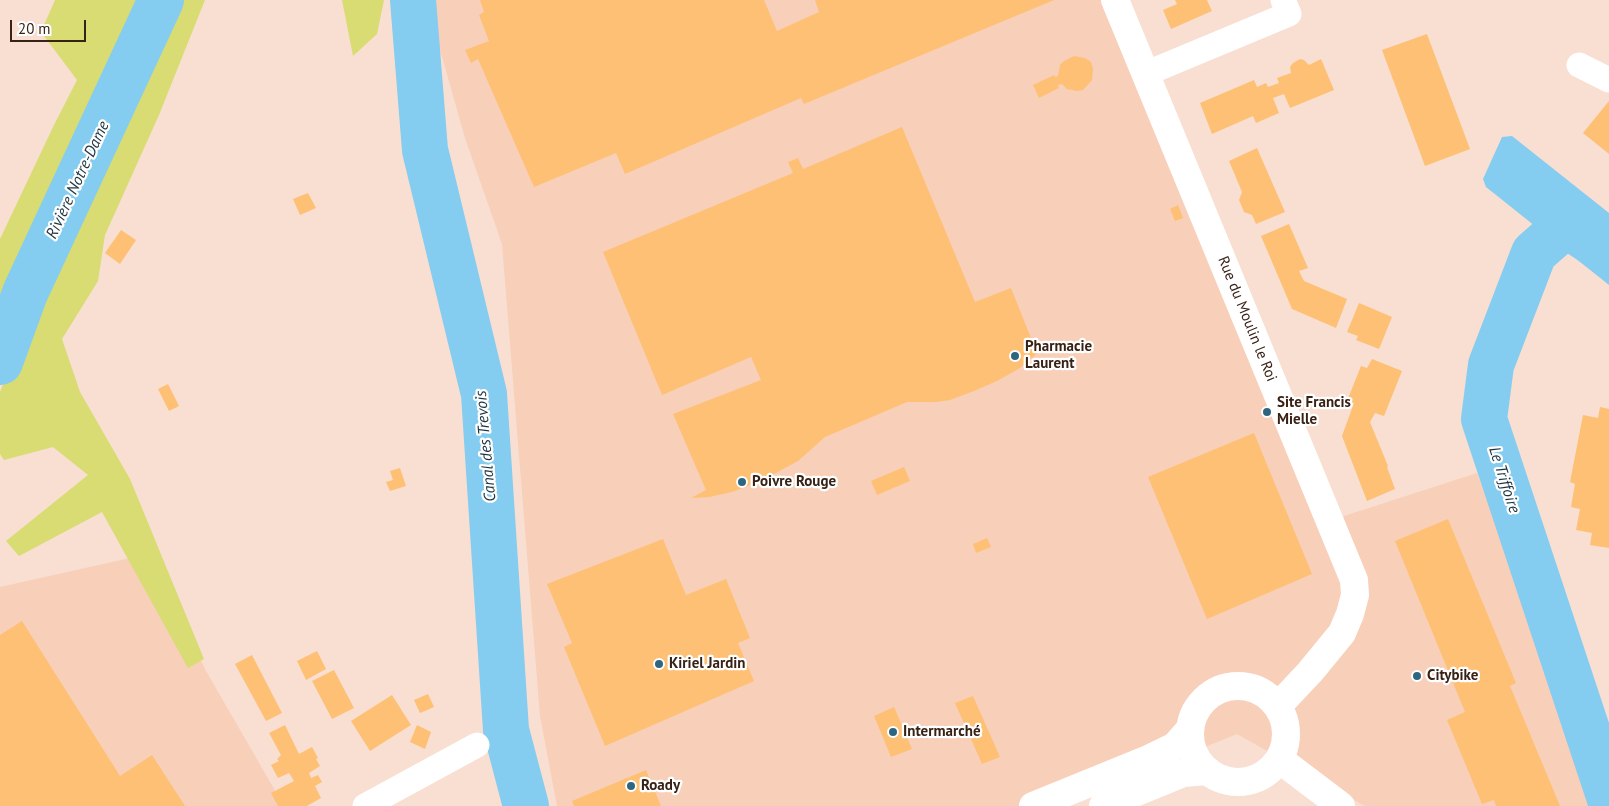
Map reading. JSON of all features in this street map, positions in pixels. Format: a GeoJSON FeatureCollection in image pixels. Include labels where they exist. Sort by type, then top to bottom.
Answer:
{"type":"FeatureCollection","features":[{"type":"Feature","properties":{"kind":"street","name":"Rue du Moulin le Roi"},"geometry":{"type":"LineString","coordinates":[[1114,0],[1354,580],[1355,595],[1342,634],[1278,706]]}},
{"type":"Feature","properties":{"kind":"street"},"geometry":{"type":"LineString","coordinates":[[1145,74],[1288,14],[1283,0]]}},
{"type":"Feature","properties":{"kind":"street"},"geometry":{"type":"LineString","coordinates":[[1579,65],[1609,80]]}},
{"type":"Feature","properties":{"kind":"street"},"geometry":{"type":"LineString","coordinates":[[1033,806],[1146,760],[1175,746],[1190,729],[1200,704],[1213,693],[1232,686],[1249,687],[1268,696],[1278,706],[1284,721],[1286,741],[1279,759],[1268,772],[1250,781],[1226,780],[1208,771],[1198,761],[1191,745],[1190,729]]}},
{"type":"Feature","properties":{"kind":"street"},"geometry":{"type":"LineString","coordinates":[[365,806],[477,745]]}},
{"type":"Feature","properties":{"kind":"street"},"geometry":{"type":"LineString","coordinates":[[1279,759],[1341,806]]}},
{"type":"Feature","properties":{"kind":"street"},"geometry":{"type":"LineString","coordinates":[[1103,806],[1183,773],[1208,771]]}},
{"type":"Feature","properties":{"kind":"shaded area"},"geometry":{"type":"Polygon","coordinates":[[[426,0],[1106,0],[1341,517],[1477,473],[1601,806],[1365,806],[1237,734],[1059,806],[557,806],[540,716],[502,244],[465,138],[426,0]]]}},
{"type":"Feature","properties":{"kind":"shaded area"},"geometry":{"type":"Polygon","coordinates":[[[148,554],[206,671],[284,806],[0,806],[0,587],[148,554]]]}},
{"type":"Feature","properties":{"kind":"green space"},"geometry":{"type":"Polygon","coordinates":[[[55,0],[149,0],[119,67],[23,264],[0,306],[0,239],[77,80],[41,32],[55,0]]]}},
{"type":"Feature","properties":{"kind":"green space"},"geometry":{"type":"Polygon","coordinates":[[[174,0],[205,0],[159,115],[105,235],[98,281],[62,339],[80,392],[130,479],[204,659],[188,668],[102,512],[19,556],[6,541],[88,475],[53,447],[4,460],[0,454],[0,392],[37,295],[135,92],[174,0]]]}},
{"type":"Feature","properties":{"kind":"green space"},"geometry":{"type":"Polygon","coordinates":[[[342,0],[384,0],[377,34],[353,56],[342,0]]]}},
{"type":"Feature","properties":{"kind":"water"},"geometry":{"type":"Polygon","coordinates":[[[1512,136],[1609,213],[1609,285],[1486,187],[1483,179],[1502,137],[1512,136]]]}},
{"type":"Feature","properties":{"kind":"building"},"geometry":{"type":"Polygon","coordinates":[[[480,0],[764,0],[777,31],[819,12],[815,0],[1054,0],[804,104],[801,98],[625,174],[616,153],[534,187],[478,59],[471,63],[465,50],[489,41],[479,15],[484,12],[480,0]]]}},
{"type":"Feature","properties":{"kind":"building"},"geometry":{"type":"Polygon","coordinates":[[[1175,0],[1207,0],[1212,11],[1171,29],[1163,10],[1177,4],[1175,0]]]}},
{"type":"Feature","properties":{"kind":"building"},"geometry":{"type":"Polygon","coordinates":[[[1427,34],[1470,149],[1425,166],[1382,50],[1427,34]]]}},
{"type":"Feature","properties":{"kind":"building"},"geometry":{"type":"Polygon","coordinates":[[[1074,56],[1085,58],[1091,62],[1093,69],[1092,80],[1083,90],[1067,89],[1062,84],[1058,85],[1059,88],[1039,98],[1033,85],[1054,75],[1055,77],[1058,76],[1060,65],[1074,56]]]}},
{"type":"Feature","properties":{"kind":"building"},"geometry":{"type":"Polygon","coordinates":[[[1300,59],[1309,65],[1321,59],[1334,90],[1290,108],[1284,94],[1273,98],[1279,113],[1256,123],[1253,116],[1212,134],[1200,103],[1254,80],[1257,87],[1266,83],[1268,87],[1279,83],[1277,78],[1291,73],[1290,67],[1300,59]]]}},
{"type":"Feature","properties":{"kind":"building"},"geometry":{"type":"Polygon","coordinates":[[[1609,101],[1609,154],[1583,133],[1609,101]]]}},
{"type":"Feature","properties":{"kind":"building"},"geometry":{"type":"Polygon","coordinates":[[[902,127],[975,302],[1011,288],[1035,348],[1049,343],[1020,368],[974,391],[950,400],[907,402],[825,437],[798,461],[761,481],[732,492],[709,497],[691,498],[706,490],[673,414],[761,380],[751,357],[662,395],[603,252],[793,173],[788,162],[798,158],[803,169],[902,127]]]}},
{"type":"Feature","properties":{"kind":"building"},"geometry":{"type":"Polygon","coordinates":[[[1257,148],[1285,212],[1256,224],[1252,215],[1244,212],[1239,200],[1242,192],[1229,161],[1257,148]]]}},
{"type":"Feature","properties":{"kind":"building"},"geometry":{"type":"Polygon","coordinates":[[[308,193],[316,208],[300,215],[293,199],[308,193]]]}},
{"type":"Feature","properties":{"kind":"building"},"geometry":{"type":"Polygon","coordinates":[[[1178,205],[1183,218],[1175,221],[1170,209],[1178,205]]]}},
{"type":"Feature","properties":{"kind":"building"},"geometry":{"type":"Polygon","coordinates":[[[1289,224],[1308,268],[1299,271],[1304,281],[1347,299],[1336,328],[1292,309],[1261,236],[1289,224]]]}},
{"type":"Feature","properties":{"kind":"building"},"geometry":{"type":"Polygon","coordinates":[[[121,230],[136,240],[120,264],[105,253],[121,230]]]}},
{"type":"Feature","properties":{"kind":"building"},"geometry":{"type":"Polygon","coordinates":[[[1359,303],[1392,317],[1379,349],[1356,340],[1358,336],[1347,332],[1359,303]]]}},
{"type":"Feature","properties":{"kind":"building"},"geometry":{"type":"Polygon","coordinates":[[[1372,359],[1402,371],[1384,416],[1375,413],[1370,422],[1395,489],[1367,501],[1342,436],[1354,403],[1347,401],[1361,366],[1367,368],[1372,359]]]}},
{"type":"Feature","properties":{"kind":"building"},"geometry":{"type":"Polygon","coordinates":[[[168,384],[179,406],[169,411],[158,389],[168,384]]]}},
{"type":"Feature","properties":{"kind":"building"},"geometry":{"type":"Polygon","coordinates":[[[1600,407],[1609,409],[1609,548],[1590,545],[1592,533],[1576,530],[1580,509],[1571,507],[1575,484],[1570,482],[1583,415],[1598,418],[1600,407]]]}},
{"type":"Feature","properties":{"kind":"building"},"geometry":{"type":"Polygon","coordinates":[[[1254,433],[1312,574],[1207,619],[1148,477],[1254,433]]]}},
{"type":"Feature","properties":{"kind":"building"},"geometry":{"type":"Polygon","coordinates":[[[904,467],[910,481],[877,495],[871,481],[904,467]]]}},
{"type":"Feature","properties":{"kind":"building"},"geometry":{"type":"Polygon","coordinates":[[[400,468],[406,486],[390,491],[386,482],[393,480],[390,471],[400,468]]]}},
{"type":"Feature","properties":{"kind":"building"},"geometry":{"type":"Polygon","coordinates":[[[1448,519],[1516,683],[1510,686],[1560,806],[1496,806],[1494,800],[1482,804],[1447,720],[1465,712],[1395,541],[1448,519]]]}},
{"type":"Feature","properties":{"kind":"building"},"geometry":{"type":"Polygon","coordinates":[[[987,538],[991,547],[976,553],[973,544],[987,538]]]}},
{"type":"Feature","properties":{"kind":"building","name":"Kiriel Jardin"},"geometry":{"type":"Polygon","coordinates":[[[663,539],[686,595],[726,579],[750,638],[738,643],[754,681],[605,746],[564,647],[572,643],[547,584],[663,539]]]}},
{"type":"Feature","properties":{"kind":"building"},"geometry":{"type":"Polygon","coordinates":[[[22,621],[120,776],[152,755],[185,806],[0,806],[0,635],[22,621]]]}},
{"type":"Feature","properties":{"kind":"building"},"geometry":{"type":"Polygon","coordinates":[[[317,651],[326,669],[306,680],[297,661],[317,651]]]}},
{"type":"Feature","properties":{"kind":"building"},"geometry":{"type":"Polygon","coordinates":[[[252,655],[282,713],[266,721],[235,664],[252,655]]]}},
{"type":"Feature","properties":{"kind":"building"},"geometry":{"type":"Polygon","coordinates":[[[334,670],[354,708],[332,719],[312,681],[334,670]]]}},
{"type":"Feature","properties":{"kind":"building"},"geometry":{"type":"Polygon","coordinates":[[[428,694],[434,707],[420,713],[414,700],[428,694]]]}},
{"type":"Feature","properties":{"kind":"building"},"geometry":{"type":"Polygon","coordinates":[[[392,695],[411,725],[370,751],[351,721],[392,695]]]}},
{"type":"Feature","properties":{"kind":"building"},"geometry":{"type":"Polygon","coordinates":[[[973,696],[1000,757],[982,764],[955,703],[973,696]]]}},
{"type":"Feature","properties":{"kind":"building","name":"Intermarché"},"geometry":{"type":"Polygon","coordinates":[[[894,707],[912,749],[891,757],[874,716],[894,707]]]}},
{"type":"Feature","properties":{"kind":"building"},"geometry":{"type":"Polygon","coordinates":[[[285,725],[299,754],[312,747],[318,758],[316,759],[320,766],[309,773],[311,778],[318,775],[322,782],[315,786],[321,798],[307,806],[278,806],[271,793],[294,781],[289,773],[278,778],[271,765],[279,761],[277,759],[281,755],[269,733],[285,725]]]}},
{"type":"Feature","properties":{"kind":"building"},"geometry":{"type":"Polygon","coordinates":[[[417,725],[431,732],[425,749],[410,742],[417,725]]]}},
{"type":"Feature","properties":{"kind":"building","name":"Roady"},"geometry":{"type":"Polygon","coordinates":[[[646,770],[661,806],[574,806],[572,801],[646,770]]]}},
{"type":"Feature","properties":{"kind":"waterway","name":"Rivière Notre-Dame"},"geometry":{"type":"LineString","coordinates":[[0,362],[25,293],[161,0]]}},
{"type":"Feature","properties":{"kind":"waterway","name":"Canal des Trevois"},"geometry":{"type":"LineString","coordinates":[[413,0],[425,150],[484,394],[506,730],[526,806]]}},
{"type":"Feature","properties":{"kind":"waterway","name":"Le Triffoire"},"geometry":{"type":"LineString","coordinates":[[1609,253],[1566,225],[1534,253],[1491,365],[1484,419],[1609,796]]}},
{"type":"Feature","properties":{"kind":"place","name":"Pharmacie Laurent"},"geometry":{"type":"Point","coordinates":[1015,356]}},
{"type":"Feature","properties":{"kind":"place","name":"Site Francis Mielle"},"geometry":{"type":"Point","coordinates":[1267,412]}},
{"type":"Feature","properties":{"kind":"place","name":"Poivre Rouge"},"geometry":{"type":"Point","coordinates":[742,482]}},
{"type":"Feature","properties":{"kind":"place","name":"Kiriel Jardin"},"geometry":{"type":"Point","coordinates":[659,664]}},
{"type":"Feature","properties":{"kind":"place","name":"Citybike"},"geometry":{"type":"Point","coordinates":[1417,676]}},
{"type":"Feature","properties":{"kind":"place","name":"Intermarché"},"geometry":{"type":"Point","coordinates":[893,732]}},
{"type":"Feature","properties":{"kind":"place","name":"Roady"},"geometry":{"type":"Point","coordinates":[631,786]}}]}
